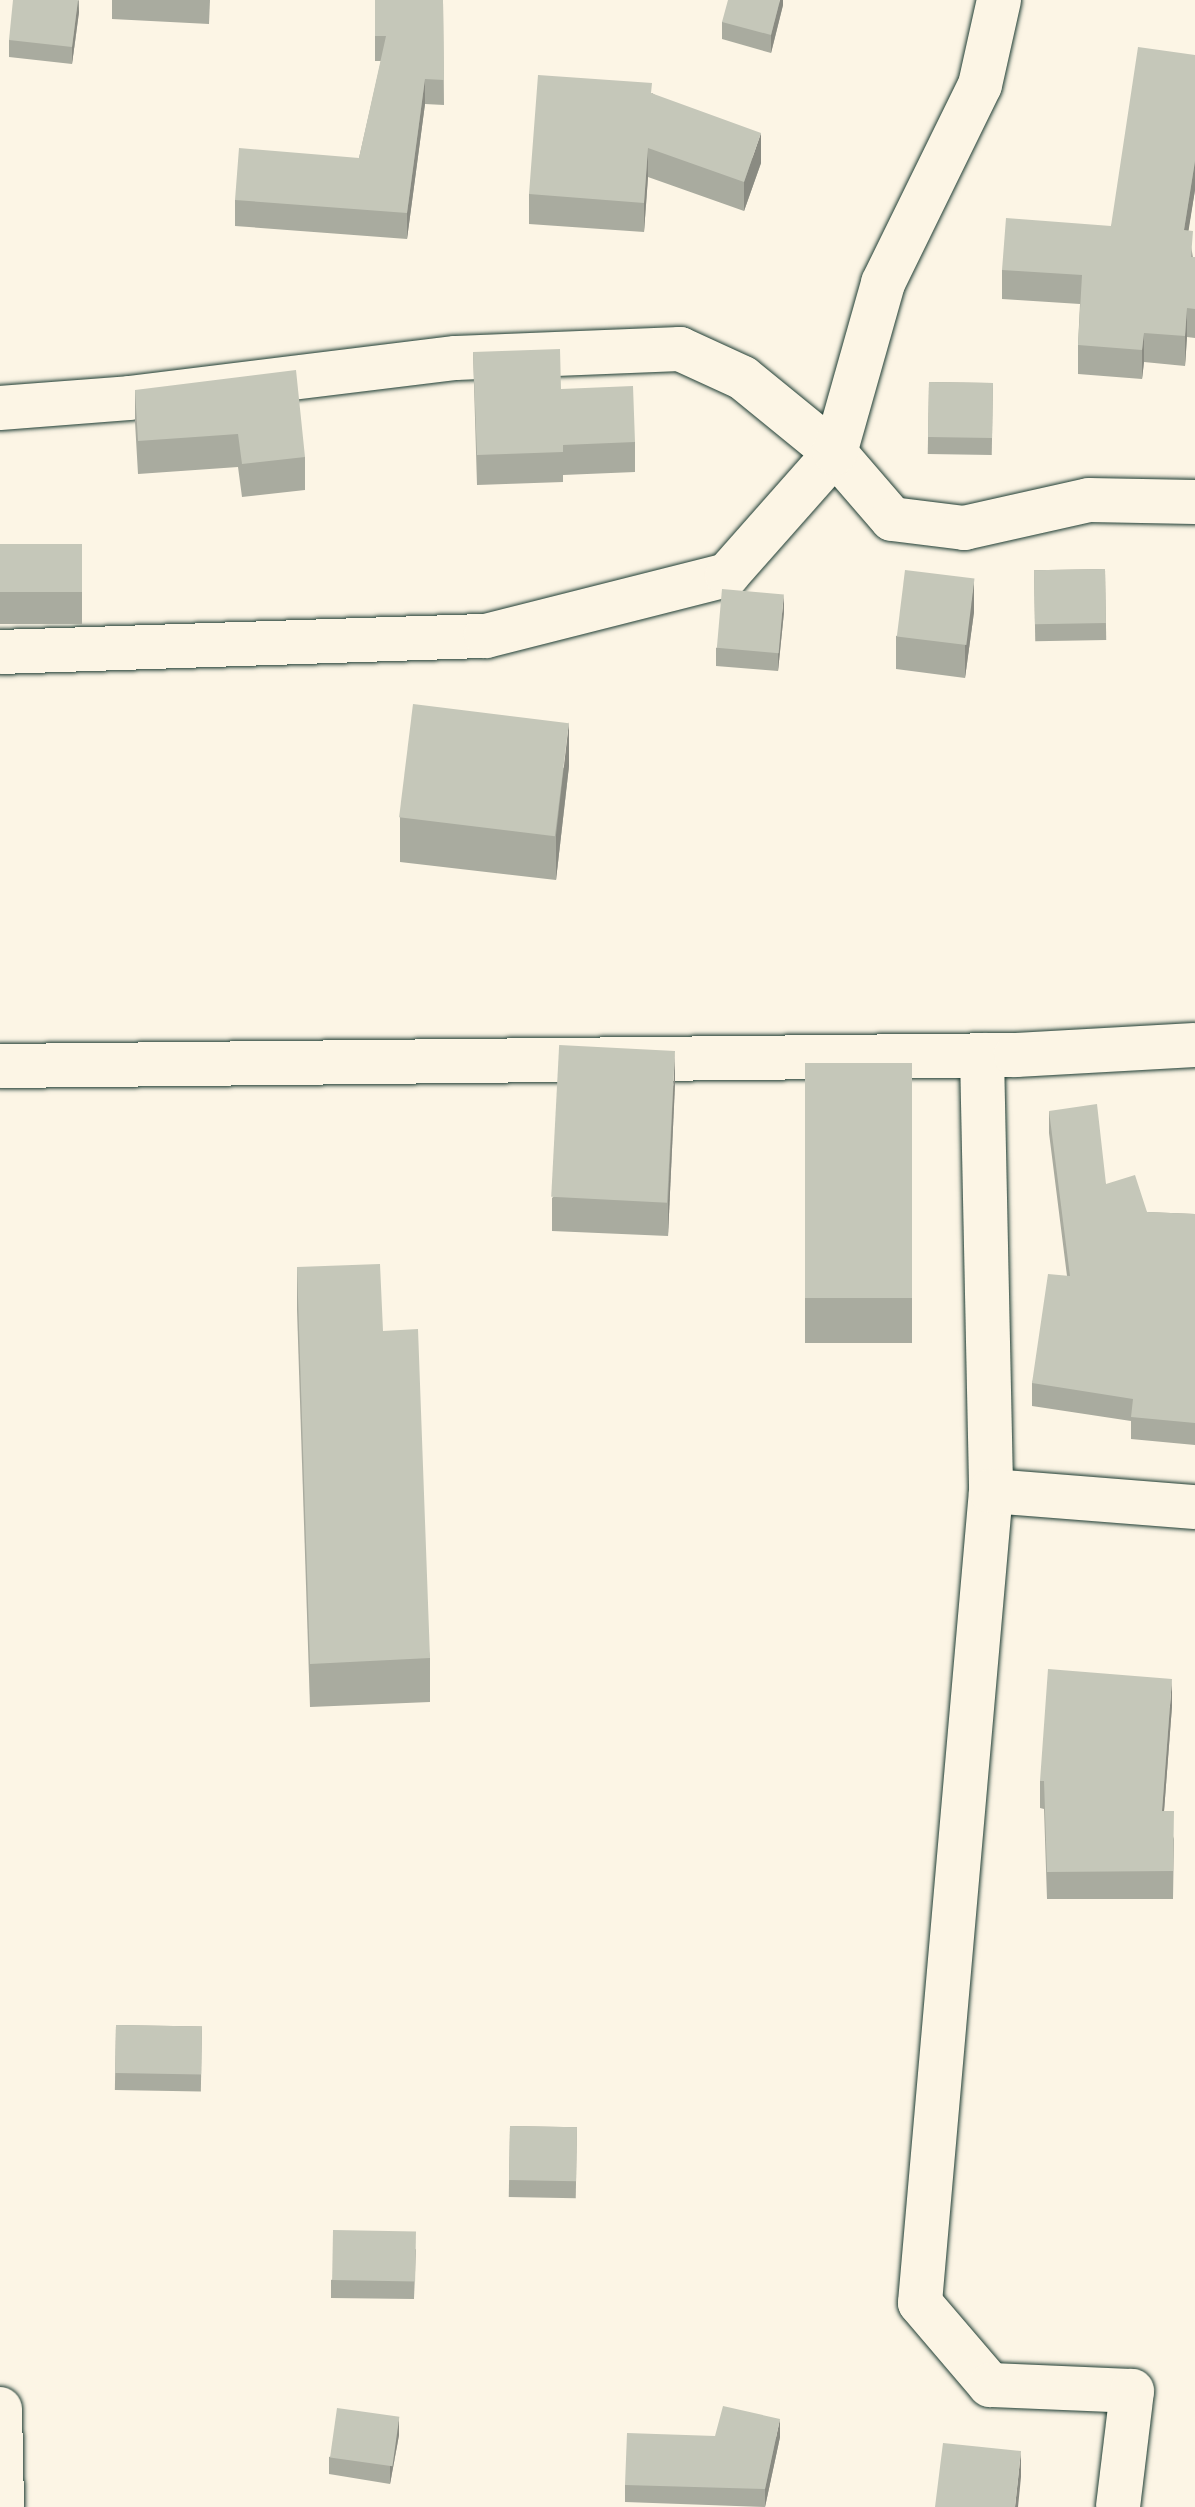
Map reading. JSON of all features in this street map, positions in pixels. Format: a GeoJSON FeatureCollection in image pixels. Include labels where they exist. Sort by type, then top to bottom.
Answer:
{"type":"FeatureCollection","features":[{"type":"Feature","properties":{"kind":"street"},"geometry":{"type":"LineString","coordinates":[[0,652],[486,636],[727,575],[835,453],[883,283],[980,85],[999,0]]}},
{"type":"Feature","properties":{"kind":"street"},"geometry":{"type":"LineString","coordinates":[[0,408],[129,398],[456,358],[680,349],[743,378],[835,453],[892,519],[964,528],[1089,500],[1195,502]]}},
{"type":"Feature","properties":{"kind":"street"},"geometry":{"type":"LineString","coordinates":[[0,1066],[982,1055],[1195,1045]]}},
{"type":"Feature","properties":{"kind":"street"},"geometry":{"type":"LineString","coordinates":[[982,1055],[991,1491],[920,2303],[990,2385],[1132,2391],[1118,2507]]}},
{"type":"Feature","properties":{"kind":"street"},"geometry":{"type":"LineString","coordinates":[[991,1491],[1195,1507]]}},
{"type":"Feature","properties":{"kind":"street"},"geometry":{"type":"LineString","coordinates":[[0,2409],[2,2507]]}},
{"type":"Feature","properties":{"kind":"building"},"geometry":{"type":"Polygon","coordinates":[[[13,0],[78,0],[72,47],[9,40],[13,0]]]}},
{"type":"Feature","properties":{"kind":"building"},"geometry":{"type":"Polygon","coordinates":[[[375,0],[443,0],[444,80],[425,79],[407,213],[235,200],[239,148],[359,158],[386,36],[375,36],[375,0]]]}},
{"type":"Feature","properties":{"kind":"building"},"geometry":{"type":"Polygon","coordinates":[[[728,0],[780,0],[771,35],[722,22],[728,0]]]}},
{"type":"Feature","properties":{"kind":"building"},"geometry":{"type":"Polygon","coordinates":[[[1138,47],[1195,55],[1195,161],[1184,230],[1193,231],[1191,257],[1195,257],[1195,309],[1187,308],[1185,336],[1144,333],[1142,350],[1078,345],[1082,275],[1002,270],[1006,218],[1111,226],[1138,47]]]}},
{"type":"Feature","properties":{"kind":"building"},"geometry":{"type":"Polygon","coordinates":[[[538,75],[652,83],[651,93],[761,133],[744,182],[648,148],[644,203],[529,194],[538,75]]]}},
{"type":"Feature","properties":{"kind":"building"},"geometry":{"type":"Polygon","coordinates":[[[560,349],[561,389],[633,386],[635,442],[563,445],[563,452],[477,455],[473,352],[560,349]]]}},
{"type":"Feature","properties":{"kind":"building"},"geometry":{"type":"Polygon","coordinates":[[[296,370],[305,457],[242,464],[238,434],[138,441],[135,390],[296,370]]]}},
{"type":"Feature","properties":{"kind":"building"},"geometry":{"type":"Polygon","coordinates":[[[929,382],[993,383],[992,438],[928,437],[929,382]]]}},
{"type":"Feature","properties":{"kind":"building"},"geometry":{"type":"Polygon","coordinates":[[[0,544],[82,544],[82,592],[0,592],[0,544]]]}},
{"type":"Feature","properties":{"kind":"building"},"geometry":{"type":"Polygon","coordinates":[[[1105,569],[1106,623],[1035,624],[1034,570],[1105,569]]]}},
{"type":"Feature","properties":{"kind":"building"},"geometry":{"type":"Polygon","coordinates":[[[905,570],[974,579],[966,645],[897,637],[905,570]]]}},
{"type":"Feature","properties":{"kind":"building"},"geometry":{"type":"Polygon","coordinates":[[[722,589],[784,594],[779,653],[717,648],[722,589]]]}},
{"type":"Feature","properties":{"kind":"building"},"geometry":{"type":"Polygon","coordinates":[[[413,704],[569,723],[555,836],[399,817],[413,704]]]}},
{"type":"Feature","properties":{"kind":"building"},"geometry":{"type":"Polygon","coordinates":[[[559,1045],[675,1051],[667,1203],[551,1197],[559,1045]]]}},
{"type":"Feature","properties":{"kind":"building"},"geometry":{"type":"Polygon","coordinates":[[[805,1063],[912,1063],[912,1298],[805,1298],[805,1063]]]}},
{"type":"Feature","properties":{"kind":"building"},"geometry":{"type":"Polygon","coordinates":[[[1097,1104],[1106,1184],[1135,1175],[1147,1212],[1195,1214],[1195,1423],[1131,1417],[1133,1399],[1032,1383],[1048,1274],[1070,1276],[1049,1111],[1097,1104]]]}},
{"type":"Feature","properties":{"kind":"building"},"geometry":{"type":"Polygon","coordinates":[[[380,1264],[383,1331],[418,1329],[430,1658],[310,1664],[297,1267],[380,1264]]]}},
{"type":"Feature","properties":{"kind":"building"},"geometry":{"type":"Polygon","coordinates":[[[1048,1669],[1172,1679],[1162,1811],[1174,1811],[1173,1871],[1047,1872],[1044,1781],[1040,1781],[1048,1669]]]}},
{"type":"Feature","properties":{"kind":"building"},"geometry":{"type":"Polygon","coordinates":[[[116,2025],[202,2027],[201,2074],[115,2073],[116,2025]]]}},
{"type":"Feature","properties":{"kind":"building"},"geometry":{"type":"Polygon","coordinates":[[[510,2126],[577,2127],[576,2181],[509,2180],[510,2126]]]}},
{"type":"Feature","properties":{"kind":"building"},"geometry":{"type":"Polygon","coordinates":[[[333,2230],[416,2231],[415,2281],[332,2280],[333,2230]]]}},
{"type":"Feature","properties":{"kind":"building"},"geometry":{"type":"Polygon","coordinates":[[[723,2406],[780,2419],[765,2489],[625,2485],[627,2433],[715,2436],[723,2406]]]}},
{"type":"Feature","properties":{"kind":"building"},"geometry":{"type":"Polygon","coordinates":[[[337,2408],[399,2417],[392,2466],[330,2458],[337,2408]]]}},
{"type":"Feature","properties":{"kind":"building"},"geometry":{"type":"Polygon","coordinates":[[[943,2443],[1021,2451],[1015,2507],[935,2507],[943,2443]]]}}]}
